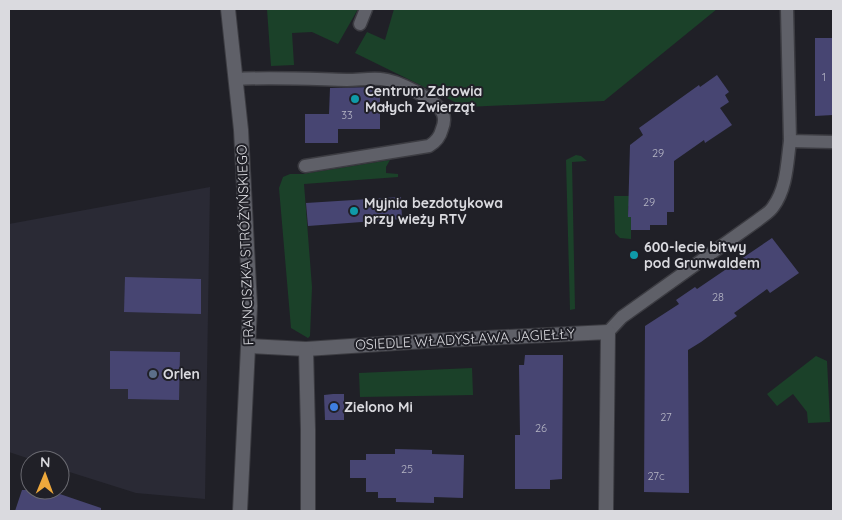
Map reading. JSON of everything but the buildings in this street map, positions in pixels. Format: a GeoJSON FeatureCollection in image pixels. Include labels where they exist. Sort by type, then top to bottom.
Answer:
{"type":"FeatureCollection","features":[{"type":"Feature","properties":{"kind":"street","name":"FRANCISZKA STRÓŻYŃSKIEGO"},"geometry":{"type":"LineString","coordinates":[[228,9],[236,79],[246,205],[250,306],[250,346],[240,511]]}},
{"type":"Feature","properties":{"kind":"street","name":"OSIEDLE WŁADYSŁAWA JAGIEŁŁY"},"geometry":{"type":"LineString","coordinates":[[250,346],[306,349],[426,340],[608,332]]}},
{"type":"Feature","properties":{"kind":"street"},"geometry":{"type":"LineString","coordinates":[[606,511],[608,332]]}},
{"type":"Feature","properties":{"kind":"street"},"geometry":{"type":"LineString","coordinates":[[306,349],[308,511]]}},
{"type":"Feature","properties":{"kind":"lane"},"geometry":{"type":"LineString","coordinates":[[360,24],[366,9]]}},
{"type":"Feature","properties":{"kind":"lane"},"geometry":{"type":"LineString","coordinates":[[608,332],[622,317],[773,208],[785,180],[790,141],[788,9]]}},
{"type":"Feature","properties":{"kind":"lane"},"geometry":{"type":"LineString","coordinates":[[236,79],[264,77],[350,80],[381,79],[395,82],[416,93],[434,103],[443,112],[442,131],[436,142],[429,146],[305,166]]}},
{"type":"Feature","properties":{"kind":"lane"},"geometry":{"type":"LineString","coordinates":[[790,141],[833,142]]}},
{"type":"Feature","properties":{"kind":"shaded area"},"geometry":{"type":"Polygon","coordinates":[[[210,187],[205,499],[136,493],[70,472],[70,450],[20,450],[20,456],[9,452],[9,224],[210,187]]]}},
{"type":"Feature","properties":{"kind":"green space"},"geometry":{"type":"Polygon","coordinates":[[[267,9],[358,9],[338,44],[312,32],[292,33],[294,65],[271,66],[267,9]]]}},
{"type":"Feature","properties":{"kind":"green space"},"geometry":{"type":"Polygon","coordinates":[[[394,9],[717,9],[604,101],[465,107],[355,53],[367,32],[385,40],[394,9]]]}},
{"type":"Feature","properties":{"kind":"green space"},"geometry":{"type":"Polygon","coordinates":[[[576,155],[581,156],[587,161],[572,162],[575,309],[570,310],[566,160],[576,155]]]}},
{"type":"Feature","properties":{"kind":"green space"},"geometry":{"type":"Polygon","coordinates":[[[390,160],[386,167],[386,173],[398,174],[398,177],[304,184],[312,287],[310,336],[308,338],[291,328],[279,188],[283,177],[290,174],[303,174],[390,160]]]}},
{"type":"Feature","properties":{"kind":"green space"},"geometry":{"type":"Polygon","coordinates":[[[614,196],[631,196],[631,206],[628,206],[628,217],[631,217],[631,239],[620,238],[615,233],[614,196]]]}},
{"type":"Feature","properties":{"kind":"green space"},"geometry":{"type":"Polygon","coordinates":[[[816,356],[827,361],[830,422],[808,423],[807,412],[793,394],[777,406],[767,394],[816,356]]]}},
{"type":"Feature","properties":{"kind":"green space"},"geometry":{"type":"Polygon","coordinates":[[[472,368],[473,395],[360,397],[359,373],[472,368]]]}},
{"type":"Feature","properties":{"kind":"place","name":"Centrum Zdrowia Małych Zwierząt"},"geometry":{"type":"Point","coordinates":[355,99]}},
{"type":"Feature","properties":{"kind":"place","name":"Myjnia bezdotykowa przy wieży RTV"},"geometry":{"type":"Point","coordinates":[354,211]}},
{"type":"Feature","properties":{"kind":"place","name":"600-lecie bitwy pod Grunwaldem"},"geometry":{"type":"Point","coordinates":[634,255]}},
{"type":"Feature","properties":{"kind":"place","name":"Orlen"},"geometry":{"type":"Point","coordinates":[153,374]}},
{"type":"Feature","properties":{"kind":"place","name":"Zielono Mi"},"geometry":{"type":"Point","coordinates":[334,407]}}]}
